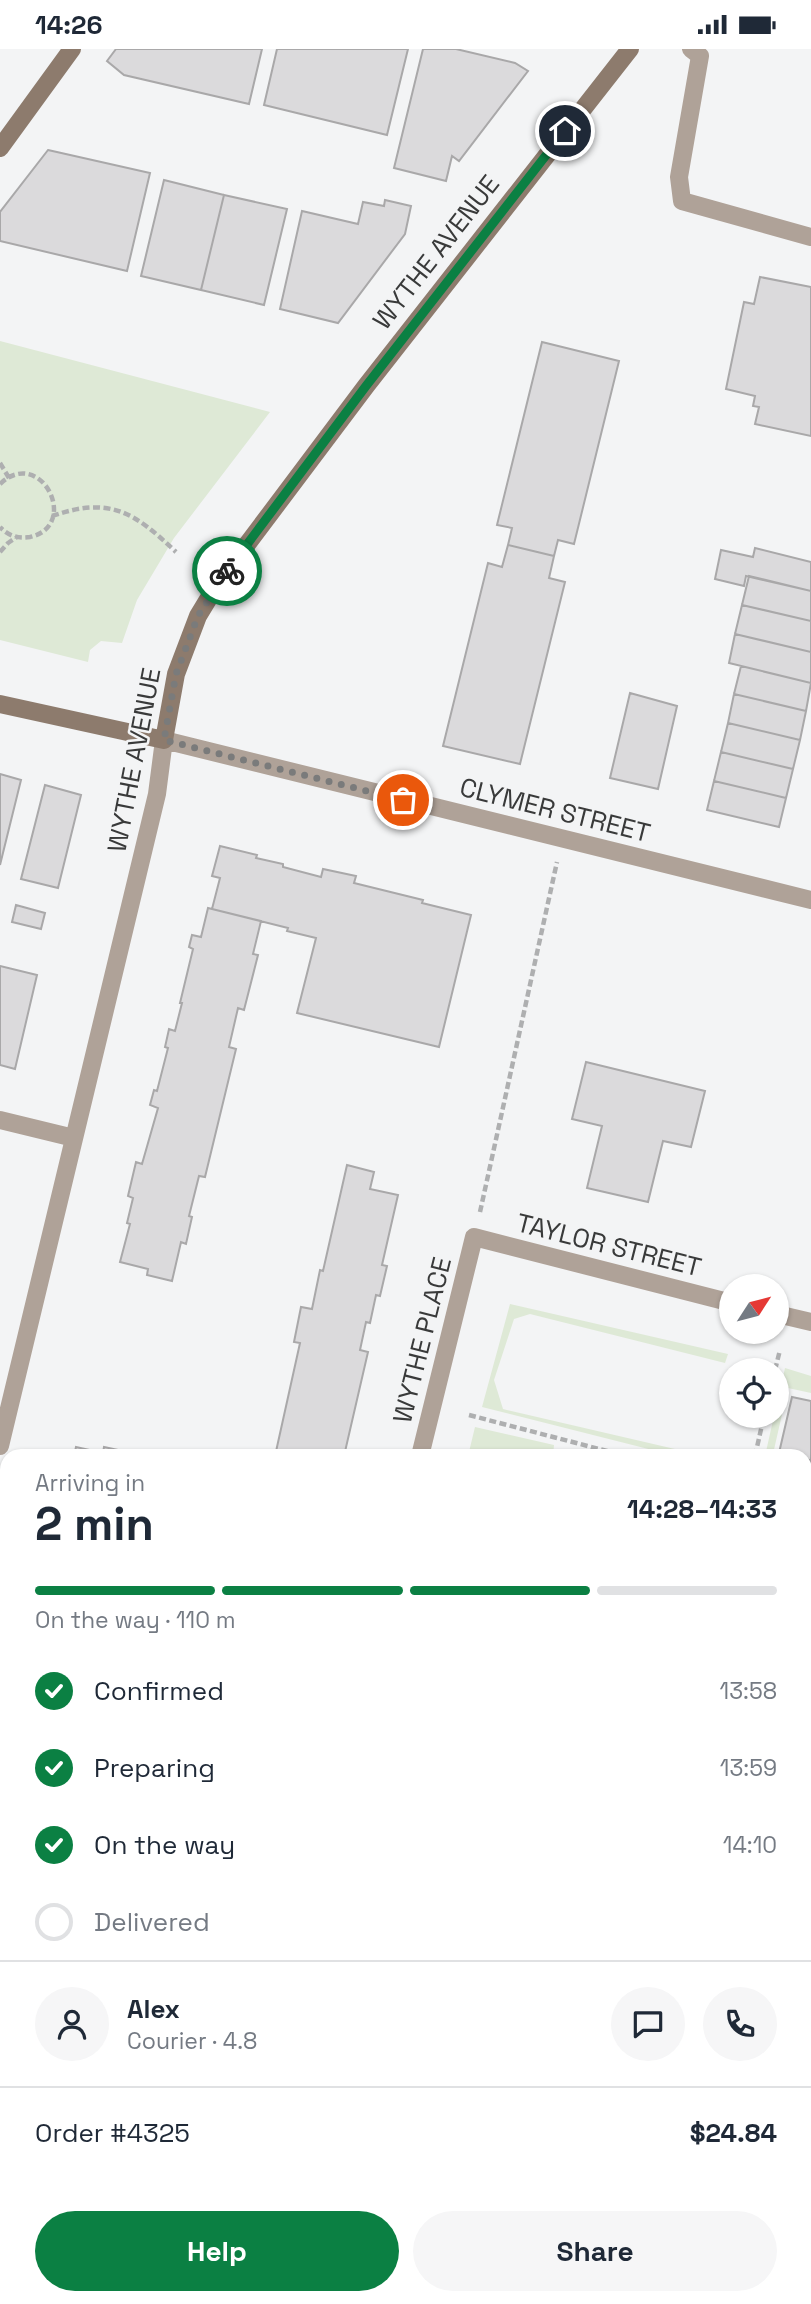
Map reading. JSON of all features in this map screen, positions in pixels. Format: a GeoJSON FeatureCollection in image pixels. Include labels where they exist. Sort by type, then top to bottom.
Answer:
{"type":"FeatureCollection","features":[{"type":"Feature","properties":{"kind":"main road"},"geometry":{"type":"LineString","coordinates":[[0,148],[72,49]]}},
{"type":"Feature","properties":{"kind":"main road","name":"WYTHE AVENUE"},"geometry":{"type":"LineString","coordinates":[[164,740],[176,674],[198,616],[218,583],[449,278],[630,49]]}},
{"type":"Feature","properties":{"kind":"main road","name":"CLYMER STREET"},"geometry":{"type":"LineString","coordinates":[[0,704],[164,740]]}},
{"type":"Feature","properties":{"kind":"street"},"geometry":{"type":"LineString","coordinates":[[691,49],[700,56],[679,177],[682,201],[811,237]]}},
{"type":"Feature","properties":{"kind":"street","name":"CLYMER STREET"},"geometry":{"type":"LineString","coordinates":[[164,740],[811,898]]}},
{"type":"Feature","properties":{"kind":"street","name":"WYTHE AVENUE"},"geometry":{"type":"LineString","coordinates":[[0,1446],[157,794],[164,740]]}},
{"type":"Feature","properties":{"kind":"street"},"geometry":{"type":"LineString","coordinates":[[0,1120],[74,1138]]}},
{"type":"Feature","properties":{"kind":"street","name":"TAYLOR STREET"},"geometry":{"type":"LineString","coordinates":[[474,1237],[719,1300]]}},
{"type":"Feature","properties":{"kind":"street","name":"WYTHE PLACE"},"geometry":{"type":"LineString","coordinates":[[423,1449],[474,1237]]}},
{"type":"Feature","properties":{"kind":"street"},"geometry":{"type":"LineString","coordinates":[[789,1317],[811,1322]]}},
{"type":"Feature","properties":{"kind":"path"},"geometry":{"type":"LineString","coordinates":[[0,463],[9,478]]}},
{"type":"Feature","properties":{"kind":"path"},"geometry":{"type":"LineString","coordinates":[[0,484],[14,475],[29,475],[40,479],[47,485],[54,508],[50,522],[42,532],[34,536],[18,537],[0,527]]}},
{"type":"Feature","properties":{"kind":"path"},"geometry":{"type":"LineString","coordinates":[[52,517],[91,507],[128,513],[145,524],[176,552]]}},
{"type":"Feature","properties":{"kind":"path"},"geometry":{"type":"LineString","coordinates":[[0,552],[18,537]]}},
{"type":"Feature","properties":{"kind":"path"},"geometry":{"type":"LineString","coordinates":[[474,1237],[562,838]]}},
{"type":"Feature","properties":{"kind":"path"},"geometry":{"type":"LineString","coordinates":[[778,1358],[780,1350]]}},
{"type":"Feature","properties":{"kind":"path"},"geometry":{"type":"LineString","coordinates":[[470,1415],[599,1449]]}},
{"type":"Feature","properties":{"kind":"path"},"geometry":{"type":"LineString","coordinates":[[757,1449],[761,1428]]}},
{"type":"Feature","properties":{"kind":"green space"},"geometry":{"type":"Polygon","coordinates":[[[0,341],[270,412],[174,538],[137,600],[122,643],[101,641],[90,650],[88,662],[0,640],[0,341]]]}},
{"type":"Feature","properties":{"kind":"green space"},"geometry":{"type":"Polygon","coordinates":[[[510,1304],[728,1354],[727,1358],[719,1358],[719,1361],[530,1314],[514,1319],[494,1380],[503,1409],[675,1449],[648,1449],[482,1407],[510,1304]]]}},
{"type":"Feature","properties":{"kind":"green space"},"geometry":{"type":"Polygon","coordinates":[[[789,1369],[811,1376],[811,1393],[789,1388],[789,1369]]]}},
{"type":"Feature","properties":{"kind":"green space"},"geometry":{"type":"Polygon","coordinates":[[[475,1427],[554,1445],[554,1449],[470,1449],[475,1427]]]}},
{"type":"Feature","properties":{"kind":"green space"},"geometry":{"type":"Polygon","coordinates":[[[771,1428],[779,1428],[774,1449],[767,1449],[771,1428]]]}},
{"type":"Feature","properties":{"kind":"building"},"geometry":{"type":"Polygon","coordinates":[[[116,49],[262,49],[249,104],[124,75],[107,61],[116,49]]]}},
{"type":"Feature","properties":{"kind":"building"},"geometry":{"type":"Polygon","coordinates":[[[277,49],[408,49],[387,135],[264,105],[277,49]]]}},
{"type":"Feature","properties":{"kind":"building"},"geometry":{"type":"Polygon","coordinates":[[[423,49],[456,49],[515,63],[528,71],[459,161],[452,156],[446,181],[394,168],[423,49]]]}},
{"type":"Feature","properties":{"kind":"building"},"geometry":{"type":"Polygon","coordinates":[[[48,150],[150,173],[127,271],[0,241],[0,212],[48,150]]]}},
{"type":"Feature","properties":{"kind":"building"},"geometry":{"type":"Polygon","coordinates":[[[164,180],[224,195],[201,290],[141,276],[164,180]]]}},
{"type":"Feature","properties":{"kind":"building"},"geometry":{"type":"Polygon","coordinates":[[[224,195],[287,209],[264,305],[201,290],[224,195]]]}},
{"type":"Feature","properties":{"kind":"building"},"geometry":{"type":"Polygon","coordinates":[[[385,200],[411,206],[405,234],[338,323],[280,309],[302,211],[358,224],[363,202],[384,206],[385,200]]]}},
{"type":"Feature","properties":{"kind":"building"},"geometry":{"type":"Polygon","coordinates":[[[760,277],[811,287],[811,436],[755,424],[759,407],[753,406],[755,396],[726,389],[744,302],[754,304],[760,277]]]}},
{"type":"Feature","properties":{"kind":"building"},"geometry":{"type":"Polygon","coordinates":[[[542,342],[619,361],[574,544],[558,540],[554,556],[508,545],[512,528],[497,525],[542,342]]]}},
{"type":"Feature","properties":{"kind":"building"},"geometry":{"type":"Polygon","coordinates":[[[508,545],[554,556],[549,578],[565,582],[520,764],[443,746],[488,563],[502,567],[508,545]]]}},
{"type":"Feature","properties":{"kind":"building"},"geometry":{"type":"Polygon","coordinates":[[[755,548],[811,562],[811,591],[746,576],[744,586],[715,579],[721,550],[753,557],[755,548]]]}},
{"type":"Feature","properties":{"kind":"building"},"geometry":{"type":"Polygon","coordinates":[[[749,576],[811,591],[811,621],[742,605],[749,576]]]}},
{"type":"Feature","properties":{"kind":"building"},"geometry":{"type":"Polygon","coordinates":[[[742,605],[811,621],[811,652],[735,634],[742,605]]]}},
{"type":"Feature","properties":{"kind":"building"},"geometry":{"type":"Polygon","coordinates":[[[735,634],[811,652],[811,683],[729,663],[735,634]]]}},
{"type":"Feature","properties":{"kind":"building"},"geometry":{"type":"Polygon","coordinates":[[[741,666],[811,683],[806,711],[734,694],[741,666]]]}},
{"type":"Feature","properties":{"kind":"building"},"geometry":{"type":"Polygon","coordinates":[[[630,693],[677,706],[658,789],[610,778],[630,693]]]}},
{"type":"Feature","properties":{"kind":"building"},"geometry":{"type":"Polygon","coordinates":[[[734,694],[806,711],[800,740],[728,723],[734,694]]]}},
{"type":"Feature","properties":{"kind":"building"},"geometry":{"type":"Polygon","coordinates":[[[728,723],[800,740],[793,769],[721,752],[728,723]]]}},
{"type":"Feature","properties":{"kind":"building"},"geometry":{"type":"Polygon","coordinates":[[[721,752],[793,769],[786,798],[714,781],[721,752]]]}},
{"type":"Feature","properties":{"kind":"building"},"geometry":{"type":"Polygon","coordinates":[[[0,774],[21,780],[0,865],[0,774]]]}},
{"type":"Feature","properties":{"kind":"building"},"geometry":{"type":"Polygon","coordinates":[[[714,781],[786,798],[779,827],[707,810],[714,781]]]}},
{"type":"Feature","properties":{"kind":"building"},"geometry":{"type":"Polygon","coordinates":[[[45,785],[81,795],[58,888],[21,879],[45,785]]]}},
{"type":"Feature","properties":{"kind":"building"},"geometry":{"type":"Polygon","coordinates":[[[220,846],[257,855],[256,858],[321,877],[323,869],[356,876],[354,883],[471,915],[439,1047],[297,1013],[316,938],[287,931],[288,928],[212,909],[220,878],[212,876],[220,846]]]}},
{"type":"Feature","properties":{"kind":"building"},"geometry":{"type":"Polygon","coordinates":[[[16,905],[45,913],[41,929],[12,922],[16,905]]]}},
{"type":"Feature","properties":{"kind":"building"},"geometry":{"type":"Polygon","coordinates":[[[208,908],[261,921],[253,954],[258,955],[244,1010],[238,1008],[229,1047],[236,1049],[205,1177],[199,1176],[189,1216],[192,1217],[186,1244],[181,1242],[172,1281],[147,1275],[148,1269],[120,1262],[130,1224],[127,1223],[133,1198],[128,1196],[136,1162],[142,1164],[158,1108],[150,1105],[154,1090],[157,1091],[168,1048],[165,1047],[169,1029],[175,1031],[182,1003],[193,949],[189,947],[192,935],[201,937],[208,908]]]}},
{"type":"Feature","properties":{"kind":"building"},"geometry":{"type":"Polygon","coordinates":[[[0,966],[37,975],[15,1069],[0,1065],[0,966]]]}},
{"type":"Feature","properties":{"kind":"building"},"geometry":{"type":"Polygon","coordinates":[[[586,1062],[705,1091],[691,1147],[663,1141],[648,1202],[587,1188],[602,1126],[572,1119],[586,1062]]]}},
{"type":"Feature","properties":{"kind":"building"},"geometry":{"type":"Polygon","coordinates":[[[347,1165],[374,1172],[370,1189],[398,1195],[382,1265],[387,1266],[380,1296],[376,1295],[370,1323],[366,1322],[360,1350],[368,1352],[346,1449],[277,1449],[300,1343],[294,1342],[301,1307],[312,1309],[320,1270],[323,1271],[347,1165]]]}},
{"type":"Feature","properties":{"kind":"building"},"geometry":{"type":"Polygon","coordinates":[[[792,1397],[811,1401],[811,1449],[780,1449],[785,1428],[789,1428],[792,1397]]]}},
{"type":"Feature","properties":{"kind":"way so far"},"geometry":{"type":"LineString","coordinates":[[227,571],[198,616],[176,674],[164,740],[403,800]]}},
{"type":"Feature","properties":{"kind":"route"},"geometry":{"type":"LineString","coordinates":[[227,571],[366,386],[565,131]]}}]}
